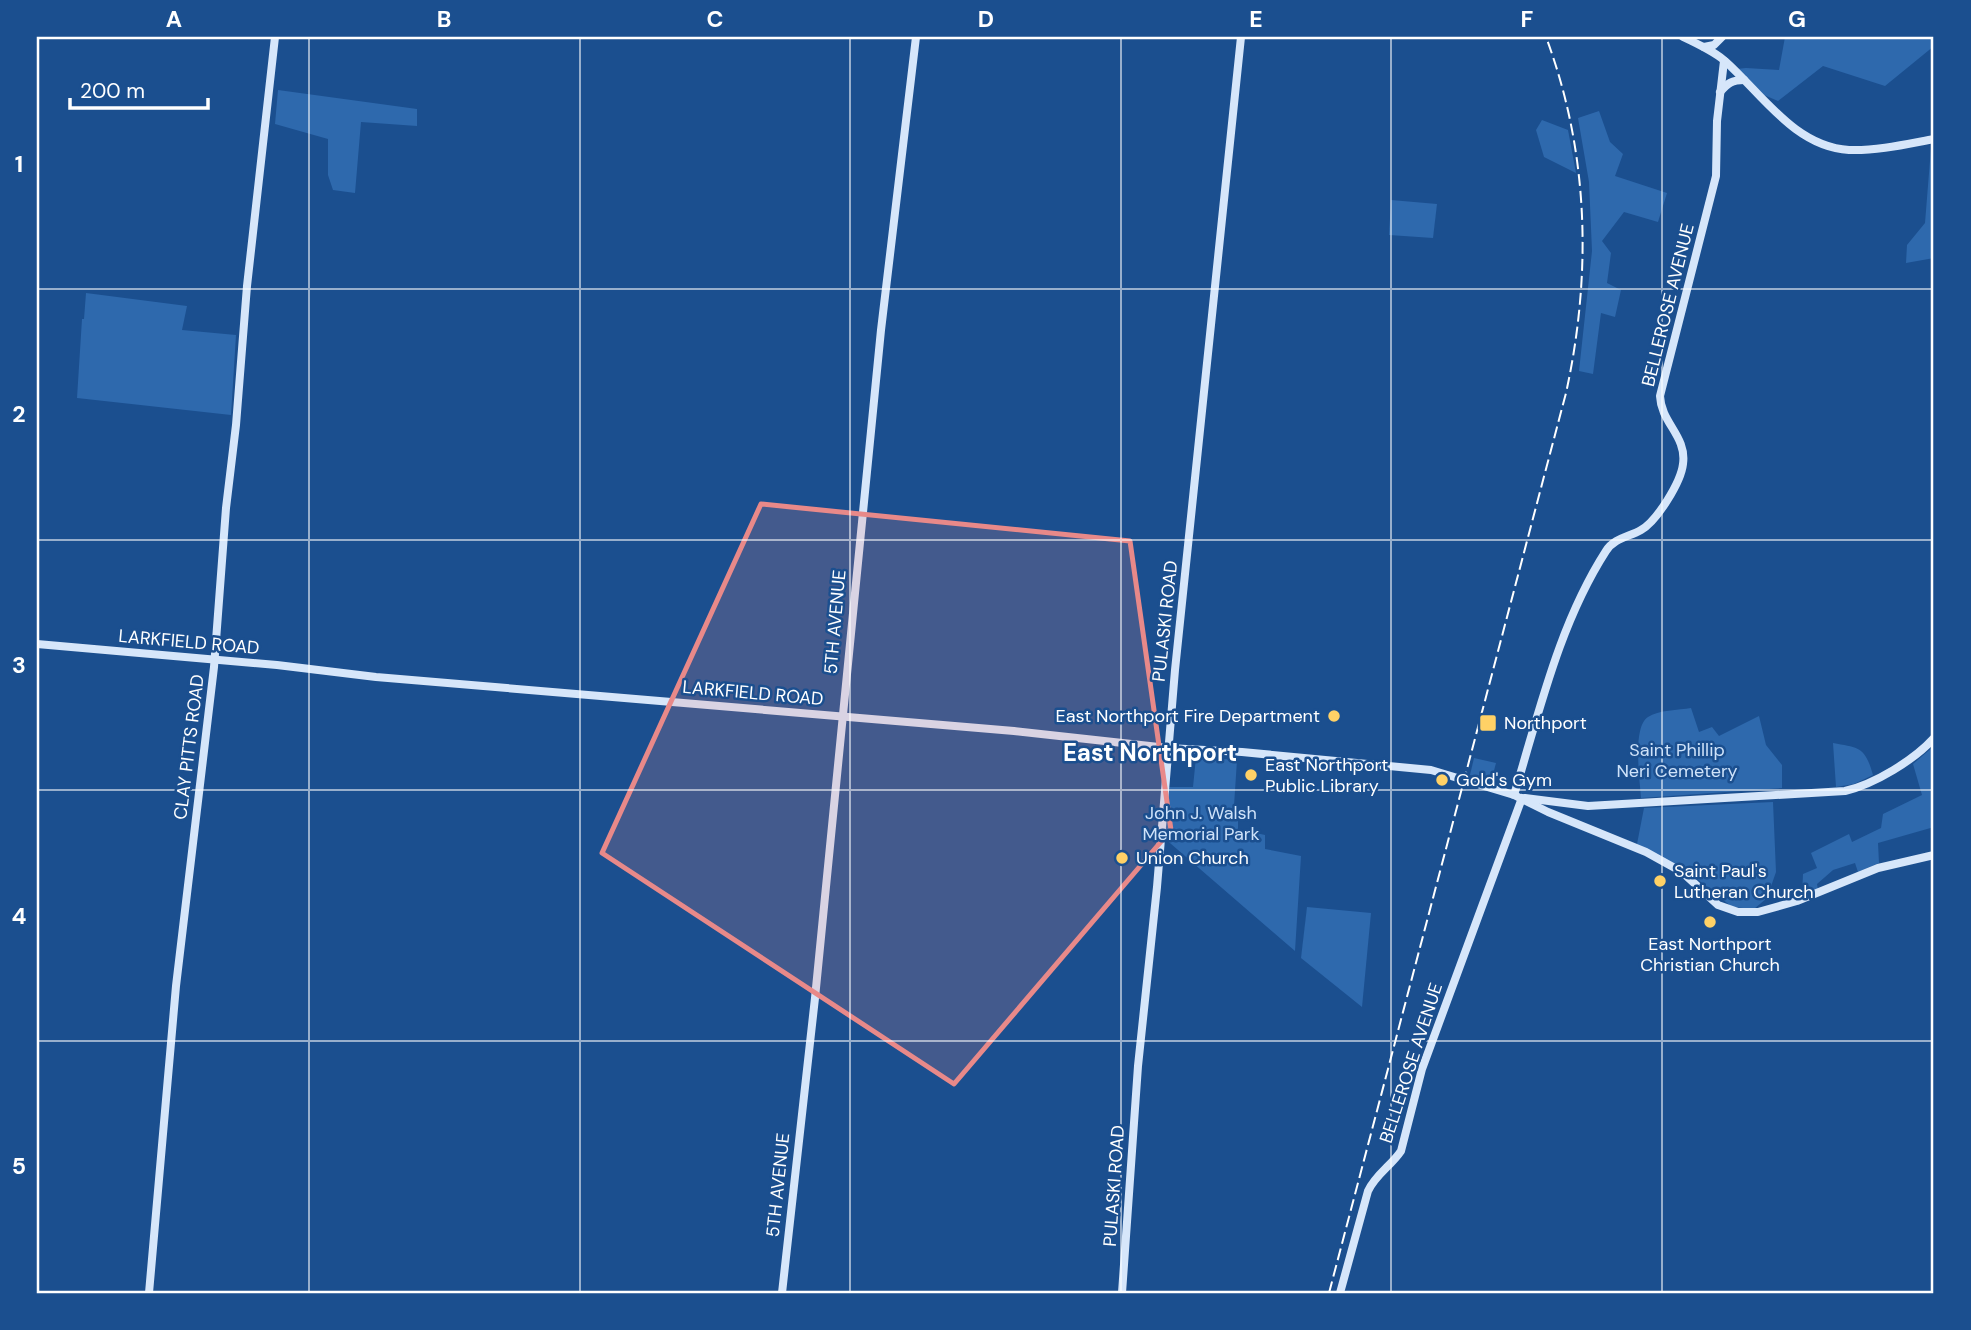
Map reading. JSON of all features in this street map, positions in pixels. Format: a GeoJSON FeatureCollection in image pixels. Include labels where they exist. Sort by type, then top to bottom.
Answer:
{"type":"FeatureCollection","features":[{"type":"Feature","properties":{"kind":"main road","name":"CLAY PITTS ROAD"},"geometry":{"type":"LineString","coordinates":[[149,1293],[176,986],[215,660],[247,286],[275,37]]}},
{"type":"Feature","properties":{"kind":"main road","name":"5TH AVENUE"},"geometry":{"type":"LineString","coordinates":[[782,1293],[815,998],[881,330],[916,37]]}},
{"type":"Feature","properties":{"kind":"main road","name":"PULASKI ROAD"},"geometry":{"type":"LineString","coordinates":[[1122,1293],[1138,1066],[1168,748],[1241,37]]}},
{"type":"Feature","properties":{"kind":"main road"},"geometry":{"type":"LineString","coordinates":[[1683,37],[1724,61],[1791,125],[1811,140],[1848,150],[1934,139]]}},
{"type":"Feature","properties":{"kind":"main road"},"geometry":{"type":"LineString","coordinates":[[1704,47],[1714,45],[1722,37]]}},
{"type":"Feature","properties":{"kind":"main road","name":"BELLEROSE AVENUE"},"geometry":{"type":"LineString","coordinates":[[1340,1293],[1368,1191],[1372,1182],[1401,1151],[1422,1069],[1518,796],[1573,614],[1610,545],[1641,530],[1656,518],[1682,471],[1682,445],[1664,418],[1660,396],[1716,176],[1717,121],[1724,61]]}},
{"type":"Feature","properties":{"kind":"main road"},"geometry":{"type":"LineString","coordinates":[[1720,92],[1728,83],[1745,80]]}},
{"type":"Feature","properties":{"kind":"main road","name":"LARKFIELD ROAD"},"geometry":{"type":"LineString","coordinates":[[37,644],[390,678],[1014,731],[1168,748],[1388,765],[1431,770],[1518,796]]}},
{"type":"Feature","properties":{"kind":"main road"},"geometry":{"type":"LineString","coordinates":[[1518,796],[1588,806],[1845,791],[1865,785],[1919,754],[1934,737]]}},
{"type":"Feature","properties":{"kind":"main road"},"geometry":{"type":"LineString","coordinates":[[1518,796],[1548,812],[1646,852],[1682,872],[1718,905],[1738,912],[1758,912],[1797,901],[1878,868],[1934,855]]}},
{"type":"Feature","properties":{"kind":"highlighted area"},"geometry":{"type":"Polygon","coordinates":[[[761,504],[1130,541],[1171,830],[954,1084],[602,853],[761,504]]]}},
{"type":"Feature","properties":{"kind":"green space"},"geometry":{"type":"Polygon","coordinates":[[[1785,37],[1934,37],[1934,46],[1885,86],[1823,66],[1778,101],[1750,89],[1728,70],[1779,70],[1785,37]]]}},
{"type":"Feature","properties":{"kind":"green space"},"geometry":{"type":"Polygon","coordinates":[[[278,90],[417,109],[417,126],[361,122],[355,193],[333,190],[328,175],[328,139],[275,124],[278,90]]]}},
{"type":"Feature","properties":{"kind":"green space"},"geometry":{"type":"Polygon","coordinates":[[[1599,111],[1610,142],[1623,154],[1615,176],[1667,193],[1658,222],[1624,212],[1602,241],[1611,253],[1607,283],[1621,290],[1615,317],[1601,313],[1593,374],[1579,371],[1592,251],[1589,182],[1578,118],[1599,111]]]}},
{"type":"Feature","properties":{"kind":"green space"},"geometry":{"type":"Polygon","coordinates":[[[1542,120],[1568,130],[1576,173],[1544,157],[1536,130],[1542,120]]]}},
{"type":"Feature","properties":{"kind":"green space"},"geometry":{"type":"Polygon","coordinates":[[[1934,147],[1934,258],[1906,263],[1907,245],[1925,223],[1931,148],[1934,147]]]}},
{"type":"Feature","properties":{"kind":"green space"},"geometry":{"type":"Polygon","coordinates":[[[1391,200],[1437,204],[1433,238],[1389,235],[1391,200]]]}},
{"type":"Feature","properties":{"kind":"green space"},"geometry":{"type":"Polygon","coordinates":[[[86,293],[187,306],[182,330],[236,335],[231,415],[77,398],[86,293]]]}},
{"type":"Feature","properties":{"kind":"green space","name":"Saint Phillip Neri Cemetery"},"geometry":{"type":"Polygon","coordinates":[[[1691,708],[1699,732],[1712,727],[1719,736],[1759,716],[1766,745],[1782,765],[1782,788],[1641,798],[1638,743],[1643,723],[1657,713],[1691,708]]]}},
{"type":"Feature","properties":{"kind":"green space"},"geometry":{"type":"Polygon","coordinates":[[[1833,743],[1860,750],[1873,775],[1854,784],[1836,787],[1833,743]]]}},
{"type":"Feature","properties":{"kind":"green space"},"geometry":{"type":"Polygon","coordinates":[[[1934,746],[1934,827],[1878,843],[1879,863],[1858,872],[1855,863],[1833,870],[1817,884],[1818,890],[1802,896],[1803,874],[1817,868],[1811,853],[1849,834],[1852,842],[1881,828],[1883,814],[1922,795],[1913,764],[1934,746]]]}},
{"type":"Feature","properties":{"kind":"green space","name":"John J. Walsh Memorial Park"},"geometry":{"type":"Polygon","coordinates":[[[1196,757],[1237,760],[1234,806],[1238,809],[1238,829],[1265,835],[1265,849],[1301,856],[1295,951],[1163,837],[1169,787],[1193,787],[1196,757]]]}},
{"type":"Feature","properties":{"kind":"green space"},"geometry":{"type":"Polygon","coordinates":[[[1474,758],[1496,763],[1491,782],[1470,775],[1474,758]]]}},
{"type":"Feature","properties":{"kind":"green space"},"geometry":{"type":"Polygon","coordinates":[[[1773,802],[1776,872],[1767,898],[1754,909],[1732,907],[1687,871],[1637,844],[1644,808],[1773,802]]]}},
{"type":"Feature","properties":{"kind":"green space"},"geometry":{"type":"Polygon","coordinates":[[[1307,907],[1371,913],[1362,1007],[1301,958],[1307,907]]]}},
{"type":"Feature","properties":{"kind":"railway"},"geometry":{"type":"LineString","coordinates":[[1329,1293],[1566,393],[1574,348],[1582,258],[1578,169],[1571,124],[1546,37]]}},
{"type":"Feature","properties":{"kind":"place","name":"East Northport Fire Department"},"geometry":{"type":"Point","coordinates":[1334,716]}},
{"type":"Feature","properties":{"kind":"place","name":"Northport"},"geometry":{"type":"Point","coordinates":[1488,723]}},
{"type":"Feature","properties":{"kind":"place","name":"East Northport Public Library"},"geometry":{"type":"Point","coordinates":[1251,775]}},
{"type":"Feature","properties":{"kind":"place","name":"Gold's Gym"},"geometry":{"type":"Point","coordinates":[1442,780]}},
{"type":"Feature","properties":{"kind":"place","name":"Union Church"},"geometry":{"type":"Point","coordinates":[1122,858]}},
{"type":"Feature","properties":{"kind":"place","name":"Saint Paul's Lutheran Church"},"geometry":{"type":"Point","coordinates":[1660,881]}},
{"type":"Feature","properties":{"kind":"place","name":"East Northport Christian Church"},"geometry":{"type":"Point","coordinates":[1710,922]}},
{"type":"Feature","properties":{"kind":"district","name":"East Northport"},"geometry":{"type":"Point","coordinates":[1150,752]}}]}
